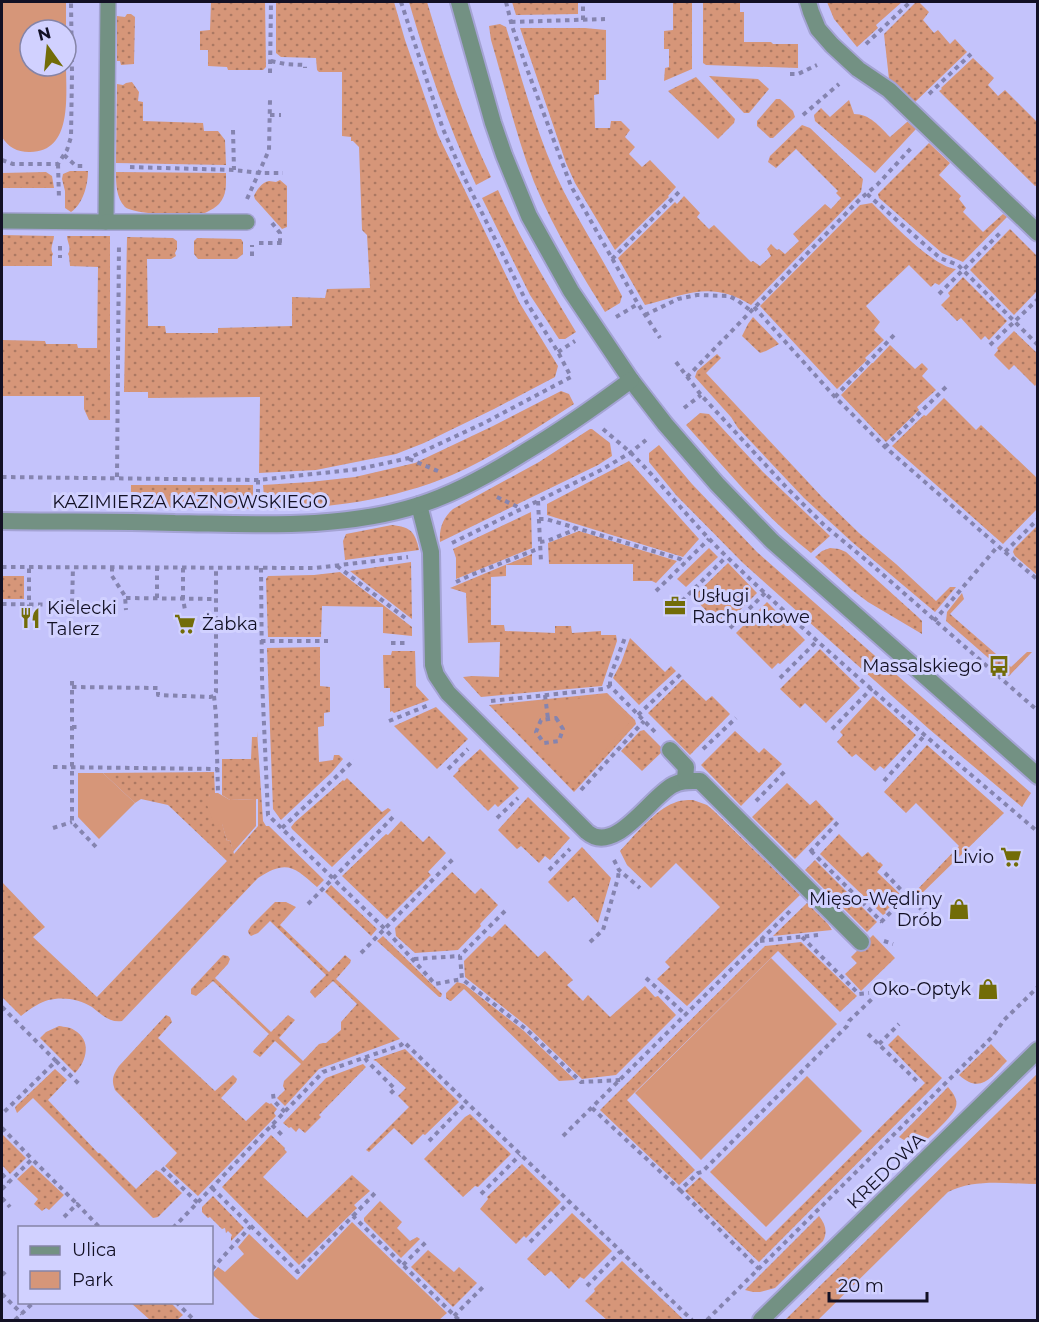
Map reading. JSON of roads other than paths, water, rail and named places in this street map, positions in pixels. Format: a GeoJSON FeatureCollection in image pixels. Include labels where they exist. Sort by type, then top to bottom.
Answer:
{"type":"FeatureCollection","features":[{"type":"Feature","properties":{"kind":"street"},"geometry":{"type":"LineString","coordinates":[[808,2],[818,29],[848,61],[889,90],[1031,223]]}},
{"type":"Feature","properties":{"kind":"street"},"geometry":{"type":"LineString","coordinates":[[461,6],[493,123],[529,216],[576,298],[631,380],[665,424],[717,484],[771,541],[1038,776]]}},
{"type":"Feature","properties":{"kind":"street","name":"KAZIMIERZA KAZNOWSKIEGO"},"geometry":{"type":"LineString","coordinates":[[2,521],[298,524],[363,518],[419,505],[469,484],[500,468],[569,425],[631,380]]}},
{"type":"Feature","properties":{"kind":"street"},"geometry":{"type":"LineString","coordinates":[[419,505],[431,552],[434,665],[440,683],[452,696],[590,835],[605,837],[618,833],[685,773]]}},
{"type":"Feature","properties":{"kind":"street"},"geometry":{"type":"LineString","coordinates":[[670,750],[685,773],[700,781],[855,937]]}},
{"type":"Feature","properties":{"kind":"street","name":"KREDOWA"},"geometry":{"type":"LineString","coordinates":[[761,1320],[1038,1050]]}},
{"type":"Feature","properties":{"kind":"lane"},"geometry":{"type":"LineString","coordinates":[[108,2],[107,167],[113,222]]}},
{"type":"Feature","properties":{"kind":"lane"},"geometry":{"type":"LineString","coordinates":[[2,221],[248,222]]}},
{"type":"Feature","properties":{"kind":"place","name":"Usługi Rachunkowe"},"geometry":{"type":"Point","coordinates":[675,606]}},
{"type":"Feature","properties":{"kind":"place","name":"Kielecki Talerz"},"geometry":{"type":"Point","coordinates":[30,618]}},
{"type":"Feature","properties":{"kind":"place","name":"Żabka"},"geometry":{"type":"Point","coordinates":[185,624]}},
{"type":"Feature","properties":{"kind":"place","name":"Massalskiego"},"geometry":{"type":"Point","coordinates":[999,666]}},
{"type":"Feature","properties":{"kind":"place","name":"Livio"},"geometry":{"type":"Point","coordinates":[1011,857]}},
{"type":"Feature","properties":{"kind":"place","name":"Mięso-Wędliny Drób"},"geometry":{"type":"Point","coordinates":[959,909]}},
{"type":"Feature","properties":{"kind":"place","name":"Oko-Optyk"},"geometry":{"type":"Point","coordinates":[988,989]}}]}
